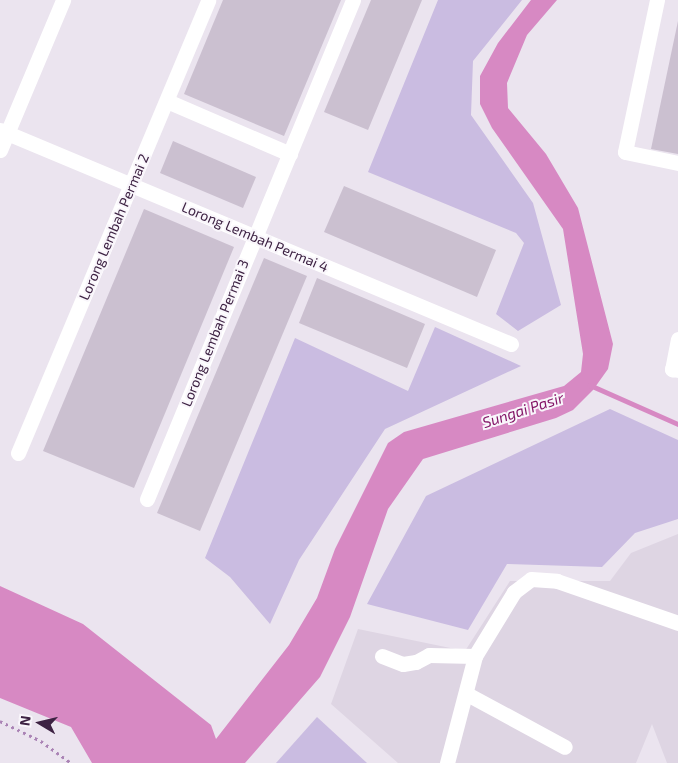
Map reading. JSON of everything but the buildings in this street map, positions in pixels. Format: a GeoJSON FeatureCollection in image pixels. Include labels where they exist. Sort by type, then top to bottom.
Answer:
{"type":"FeatureCollection","features":[{"type":"Feature","properties":{"kind":"street"},"geometry":{"type":"LineString","coordinates":[[0,150],[4,132],[63,0]]}},
{"type":"Feature","properties":{"kind":"street","name":"Lorong Lembah Permai 2"},"geometry":{"type":"LineString","coordinates":[[18,453],[208,0]]}},
{"type":"Feature","properties":{"kind":"street","name":"Lorong Lembah Permai 3"},"geometry":{"type":"LineString","coordinates":[[147,499],[352,0]]}},
{"type":"Feature","properties":{"kind":"street"},"geometry":{"type":"LineString","coordinates":[[657,0],[625,152],[678,163]]}},
{"type":"Feature","properties":{"kind":"street"},"geometry":{"type":"LineString","coordinates":[[167,101],[290,154]]}},
{"type":"Feature","properties":{"kind":"street","name":"Lorong Lembah Permai 4"},"geometry":{"type":"LineString","coordinates":[[4,132],[511,344]]}},
{"type":"Feature","properties":{"kind":"street"},"geometry":{"type":"LineString","coordinates":[[678,339],[672,369],[678,370]]}},
{"type":"Feature","properties":{"kind":"street"},"geometry":{"type":"LineString","coordinates":[[447,763],[467,694],[475,656],[514,592],[531,579],[556,580],[678,623]]}},
{"type":"Feature","properties":{"kind":"street"},"geometry":{"type":"LineString","coordinates":[[382,656],[403,664],[416,662],[429,655],[475,656]]}},
{"type":"Feature","properties":{"kind":"street"},"geometry":{"type":"LineString","coordinates":[[467,694],[565,747]]}},
{"type":"Feature","properties":{"kind":"path"},"geometry":{"type":"LineString","coordinates":[[0,721],[41,741],[71,763]]}},
{"type":"Feature","properties":{"kind":"shaded area"},"geometry":{"type":"Polygon","coordinates":[[[438,0],[522,0],[473,61],[471,115],[533,203],[561,305],[518,331],[496,314],[524,243],[516,233],[368,172],[438,0]]]}},
{"type":"Feature","properties":{"kind":"shaded area"},"geometry":{"type":"Polygon","coordinates":[[[435,327],[521,366],[385,429],[299,560],[270,624],[230,577],[205,558],[295,338],[408,391],[435,327]]]}},
{"type":"Feature","properties":{"kind":"shaded area"},"geometry":{"type":"Polygon","coordinates":[[[610,409],[678,440],[678,519],[635,533],[602,567],[507,564],[468,630],[367,604],[426,496],[610,409]]]}},
{"type":"Feature","properties":{"kind":"shaded area"},"geometry":{"type":"Polygon","coordinates":[[[678,534],[678,763],[667,763],[652,724],[636,763],[398,763],[331,704],[358,629],[465,651],[510,581],[610,581],[631,553],[678,534]]]}},
{"type":"Feature","properties":{"kind":"shaded area"},"geometry":{"type":"Polygon","coordinates":[[[317,717],[367,763],[276,763],[317,717]]]}},
{"type":"Feature","properties":{"kind":"water","name":"Sungai Pasir"},"geometry":{"type":"Polygon","coordinates":[[[531,0],[557,0],[527,35],[507,83],[508,108],[546,154],[578,208],[613,344],[608,369],[593,390],[573,410],[556,418],[423,459],[388,509],[350,617],[320,677],[245,763],[92,763],[71,727],[0,698],[0,586],[83,624],[211,725],[216,739],[289,645],[317,598],[335,549],[388,443],[404,432],[564,386],[581,372],[583,354],[563,229],[492,128],[480,104],[480,76],[498,43],[531,0]]]}},
{"type":"Feature","properties":{"kind":"waterway"},"geometry":{"type":"LineString","coordinates":[[590,385],[678,424]]}}]}
